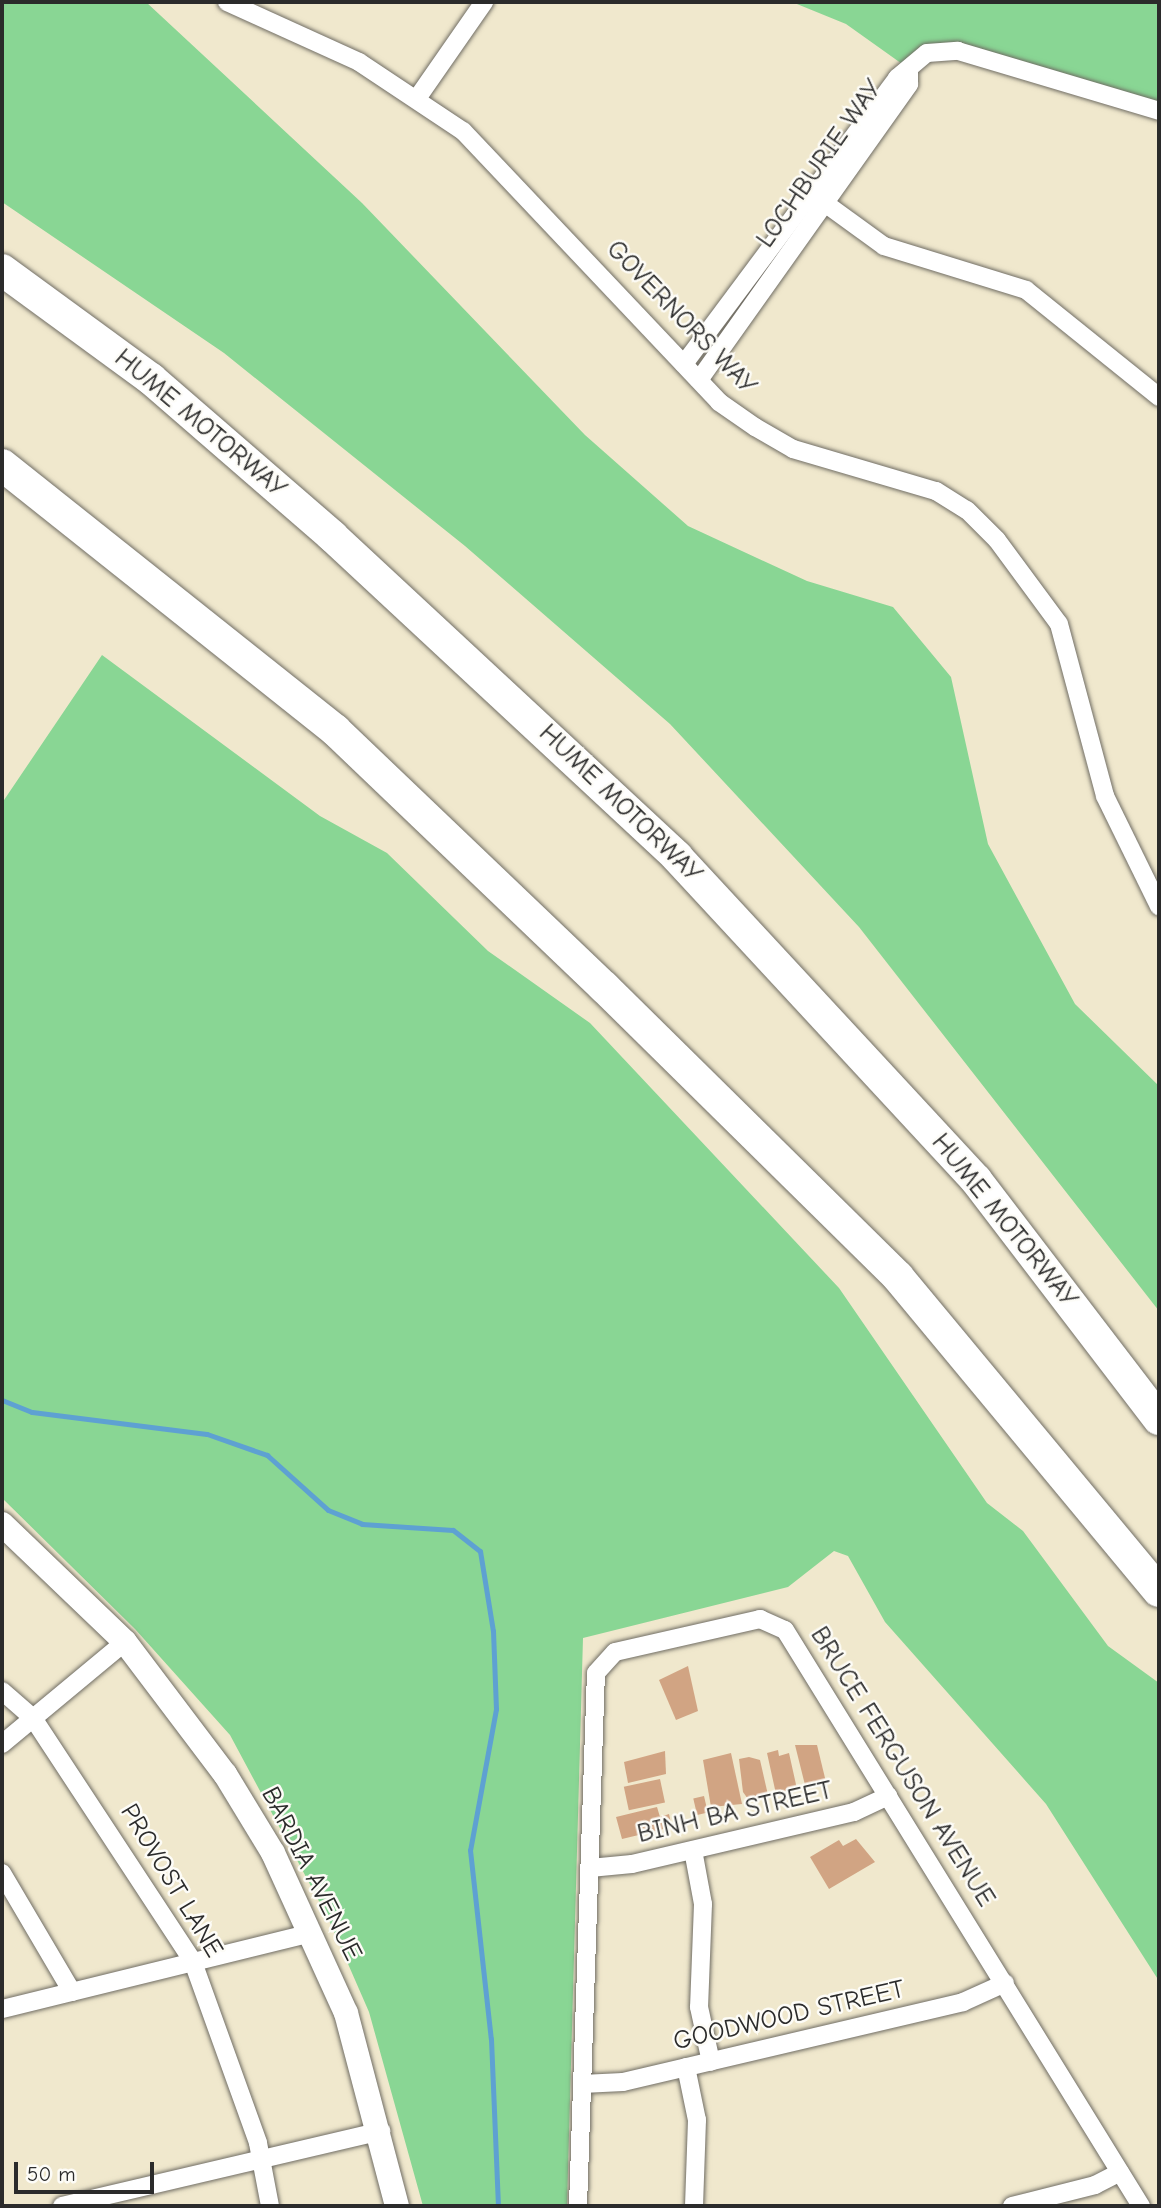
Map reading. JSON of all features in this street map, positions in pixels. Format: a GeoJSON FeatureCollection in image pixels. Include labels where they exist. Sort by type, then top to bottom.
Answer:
{"type":"FeatureCollection","features":[{"type":"Feature","properties":{"kind":"highway","name":"HUME MOTORWAY"},"geometry":{"type":"LineString","coordinates":[[2,270],[151,379],[332,536],[677,857],[976,1180],[1159,1419]]}},
{"type":"Feature","properties":{"kind":"highway"},"geometry":{"type":"LineString","coordinates":[[2,464],[335,730],[604,987],[898,1277],[1159,1591]]}},
{"type":"Feature","properties":{"kind":"street","name":"GOVERNORS WAY"},"geometry":{"type":"LineString","coordinates":[[227,2],[359,62],[418,97],[488,153],[719,402],[793,449],[936,491],[997,540],[1059,624],[1105,796],[1159,906]]}},
{"type":"Feature","properties":{"kind":"street"},"geometry":{"type":"LineString","coordinates":[[418,97],[484,2]]}},
{"type":"Feature","properties":{"kind":"street","name":"LOCHBURIE WAY"},"geometry":{"type":"LineString","coordinates":[[684,363],[909,84],[909,72],[943,48],[1159,111]]}},
{"type":"Feature","properties":{"kind":"street"},"geometry":{"type":"LineString","coordinates":[[818,198],[884,246],[1026,290],[1159,397]]}},
{"type":"Feature","properties":{"kind":"street","name":"LOCHBURIE WAY"},"geometry":{"type":"LineString","coordinates":[[699,380],[818,198]]}},
{"type":"Feature","properties":{"kind":"street","name":"BARDIA AVENUE"},"geometry":{"type":"LineString","coordinates":[[2,1524],[125,1642],[225,1774],[311,1933],[346,2013],[382,2130],[397,2206]]}},
{"type":"Feature","properties":{"kind":"street","name":"BRUCE FERGUSON AVENUE"},"geometry":{"type":"LineString","coordinates":[[579,2206],[594,1682],[599,1665],[615,1652],[749,1620],[775,1621],[889,1796],[1141,2206]]}},
{"type":"Feature","properties":{"kind":"street"},"geometry":{"type":"LineString","coordinates":[[2,1745],[125,1642]]}},
{"type":"Feature","properties":{"kind":"street","name":"PROVOST LANE"},"geometry":{"type":"LineString","coordinates":[[2,1690],[33,1718],[193,1962],[262,2161],[270,2206]]}},
{"type":"Feature","properties":{"kind":"street","name":"BINH BA STREET"},"geometry":{"type":"LineString","coordinates":[[590,1868],[693,1850],[854,1812],[889,1796]]}},
{"type":"Feature","properties":{"kind":"street"},"geometry":{"type":"LineString","coordinates":[[693,1850],[703,1904],[699,2007],[710,2062]]}},
{"type":"Feature","properties":{"kind":"street"},"geometry":{"type":"LineString","coordinates":[[2,1873],[72,1992]]}},
{"type":"Feature","properties":{"kind":"street"},"geometry":{"type":"LineString","coordinates":[[2,2009],[311,1933]]}},
{"type":"Feature","properties":{"kind":"street","name":"GOODWOOD STREET"},"geometry":{"type":"LineString","coordinates":[[582,2084],[710,2062],[963,2002],[1005,1983]]}},
{"type":"Feature","properties":{"kind":"street"},"geometry":{"type":"LineString","coordinates":[[686,2067],[697,2120],[694,2206]]}},
{"type":"Feature","properties":{"kind":"street"},"geometry":{"type":"LineString","coordinates":[[62,2206],[262,2161],[382,2130]]}},
{"type":"Feature","properties":{"kind":"street"},"geometry":{"type":"LineString","coordinates":[[1012,2206],[1095,2185],[1120,2172]]}},
{"type":"Feature","properties":{"kind":"green space"},"geometry":{"type":"Polygon","coordinates":[[[2,2],[146,2],[362,203],[585,435],[688,526],[807,581],[893,607],[951,677],[988,844],[1075,1004],[1159,1086],[1159,1311],[859,927],[670,724],[465,546],[224,353],[2,202],[2,2]]]}},
{"type":"Feature","properties":{"kind":"green space"},"geometry":{"type":"Polygon","coordinates":[[[792,2],[1159,2],[1159,112],[945,46],[912,71],[846,24],[792,2]]]}},
{"type":"Feature","properties":{"kind":"green space"},"geometry":{"type":"Polygon","coordinates":[[[102,655],[320,816],[387,853],[488,951],[590,1023],[839,1288],[987,1503],[1023,1531],[1108,1646],[1159,1683],[1159,1981],[1046,1804],[885,1622],[848,1556],[834,1551],[788,1587],[583,1638],[567,2206],[423,2206],[369,2012],[328,1918],[230,1735],[135,1629],[2,1498],[2,803],[102,655]]]}},
{"type":"Feature","properties":{"kind":"building"},"geometry":{"type":"Polygon","coordinates":[[[688,1666],[698,1711],[676,1720],[659,1680],[688,1666]]]}},
{"type":"Feature","properties":{"kind":"building"},"geometry":{"type":"Polygon","coordinates":[[[795,1745],[817,1745],[826,1782],[805,1785],[795,1745]]]}},
{"type":"Feature","properties":{"kind":"building"},"geometry":{"type":"Polygon","coordinates":[[[778,1750],[779,1756],[789,1753],[797,1789],[776,1794],[767,1753],[778,1750]]]}},
{"type":"Feature","properties":{"kind":"building"},"geometry":{"type":"Polygon","coordinates":[[[665,1751],[666,1774],[628,1783],[624,1762],[665,1751]]]}},
{"type":"Feature","properties":{"kind":"building"},"geometry":{"type":"Polygon","coordinates":[[[731,1753],[742,1804],[711,1807],[703,1760],[731,1753]]]}},
{"type":"Feature","properties":{"kind":"building"},"geometry":{"type":"Polygon","coordinates":[[[749,1757],[760,1760],[768,1795],[748,1799],[743,1792],[739,1759],[749,1757]]]}},
{"type":"Feature","properties":{"kind":"building"},"geometry":{"type":"Polygon","coordinates":[[[660,1779],[665,1802],[629,1810],[624,1787],[660,1779]]]}},
{"type":"Feature","properties":{"kind":"building"},"geometry":{"type":"Polygon","coordinates":[[[704,1796],[708,1813],[697,1815],[693,1798],[704,1796]]]}},
{"type":"Feature","properties":{"kind":"building"},"geometry":{"type":"Polygon","coordinates":[[[657,1807],[660,1817],[669,1814],[672,1827],[622,1839],[616,1817],[657,1807]]]}},
{"type":"Feature","properties":{"kind":"building"},"geometry":{"type":"Polygon","coordinates":[[[856,1839],[875,1862],[829,1889],[810,1857],[839,1840],[843,1846],[856,1839]]]}},
{"type":"Feature","properties":{"kind":"waterway"},"geometry":{"type":"LineString","coordinates":[[2,1400],[32,1412],[207,1434],[267,1455],[328,1510],[362,1524],[453,1530],[480,1551],[493,1631],[496,1709],[470,1850],[491,2039],[498,2206]]}}]}
